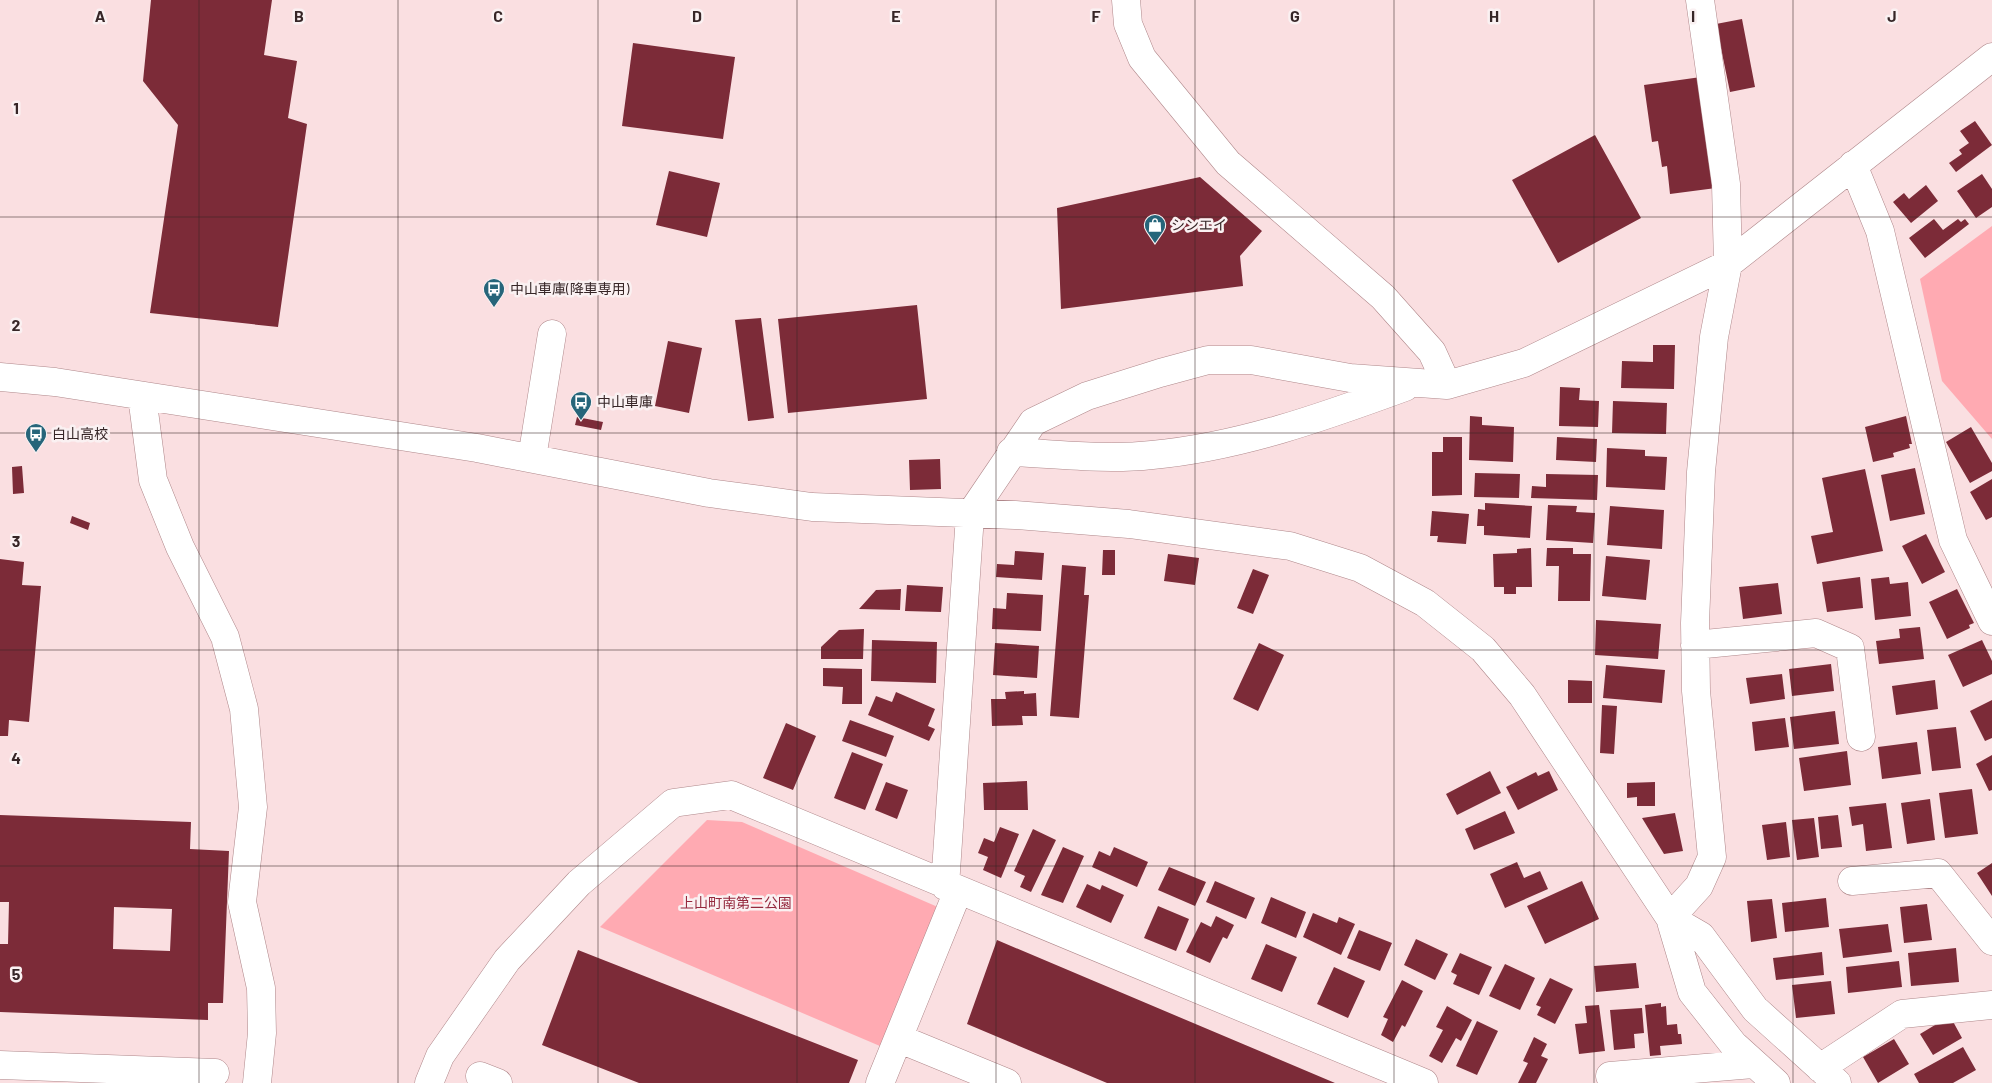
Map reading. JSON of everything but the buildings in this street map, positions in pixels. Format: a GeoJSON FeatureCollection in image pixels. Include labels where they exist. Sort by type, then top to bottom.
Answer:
{"type":"FeatureCollection","features":[{"type":"Feature","properties":{"kind":"street"},"geometry":{"type":"LineString","coordinates":[[1126,0],[1128,24],[1142,58],[1228,162],[1383,297],[1432,352],[1447,385]]}},
{"type":"Feature","properties":{"kind":"street"},"geometry":{"type":"LineString","coordinates":[[1670,918],[1699,886],[1712,857],[1696,692],[1695,645],[1701,472],[1714,337],[1728,264],[1726,184],[1700,0]]}},
{"type":"Feature","properties":{"kind":"street"},"geometry":{"type":"LineString","coordinates":[[880,1083],[900,1039],[952,888],[970,515],[1032,422],[1087,396],[1208,360],[1251,360],[1350,378],[1447,385],[1524,363],[1728,264],[1992,57]]}},
{"type":"Feature","properties":{"kind":"street"},"geometry":{"type":"LineString","coordinates":[[1853,166],[1880,231],[1953,540],[1992,620]]}},
{"type":"Feature","properties":{"kind":"street"},"geometry":{"type":"LineString","coordinates":[[532,458],[552,334]]}},
{"type":"Feature","properties":{"kind":"street"},"geometry":{"type":"LineString","coordinates":[[0,377],[55,382],[532,458],[709,493],[812,507],[970,515],[1015,515],[1128,524],[1290,546],[1360,568],[1425,603],[1483,649],[1522,695],[1670,918],[1692,992],[1733,1044],[1776,1083]]}},
{"type":"Feature","properties":{"kind":"street"},"geometry":{"type":"LineString","coordinates":[[1011,452],[1089,456],[1151,456],[1220,444],[1326,416],[1413,383]]}},
{"type":"Feature","properties":{"kind":"street"},"geometry":{"type":"LineString","coordinates":[[142,396],[153,480],[180,547],[224,637],[244,709],[253,808],[242,902],[262,988],[262,1033],[257,1083]]}},
{"type":"Feature","properties":{"kind":"street"},"geometry":{"type":"LineString","coordinates":[[1695,645],[1816,633],[1850,648],[1861,737]]}},
{"type":"Feature","properties":{"kind":"street"},"geometry":{"type":"LineString","coordinates":[[429,1083],[440,1056],[507,960],[579,883],[673,804],[731,795],[1424,1083]]}},
{"type":"Feature","properties":{"kind":"street"},"geometry":{"type":"LineString","coordinates":[[1852,881],[1938,873],[1992,941]]}},
{"type":"Feature","properties":{"kind":"street"},"geometry":{"type":"LineString","coordinates":[[1670,918],[1701,936],[1755,1009],[1828,1075],[1902,1014],[1992,1005]]}},
{"type":"Feature","properties":{"kind":"street"},"geometry":{"type":"LineString","coordinates":[[900,1039],[1007,1083]]}},
{"type":"Feature","properties":{"kind":"street"},"geometry":{"type":"LineString","coordinates":[[1610,1076],[1753,1064]]}},
{"type":"Feature","properties":{"kind":"street"},"geometry":{"type":"LineString","coordinates":[[0,1065],[215,1073]]}},
{"type":"Feature","properties":{"kind":"green space"},"geometry":{"type":"Polygon","coordinates":[[[1992,226],[1992,439],[1942,381],[1920,279],[1992,226]]]}},
{"type":"Feature","properties":{"kind":"green space","name":"上山町南第二公園"},"geometry":{"type":"Polygon","coordinates":[[[707,820],[742,822],[947,911],[887,1049],[600,927],[707,820]]]}},
{"type":"Feature","properties":{"kind":"place","name":"シンエイ"},"geometry":{"type":"Point","coordinates":[1155,244]}},
{"type":"Feature","properties":{"kind":"place","name":"中山車庫(降車専用)"},"geometry":{"type":"Point","coordinates":[494,308]}},
{"type":"Feature","properties":{"kind":"place","name":"中山車庫"},"geometry":{"type":"Point","coordinates":[581,421]}},
{"type":"Feature","properties":{"kind":"place","name":"白山高校"},"geometry":{"type":"Point","coordinates":[36,453]}}]}
